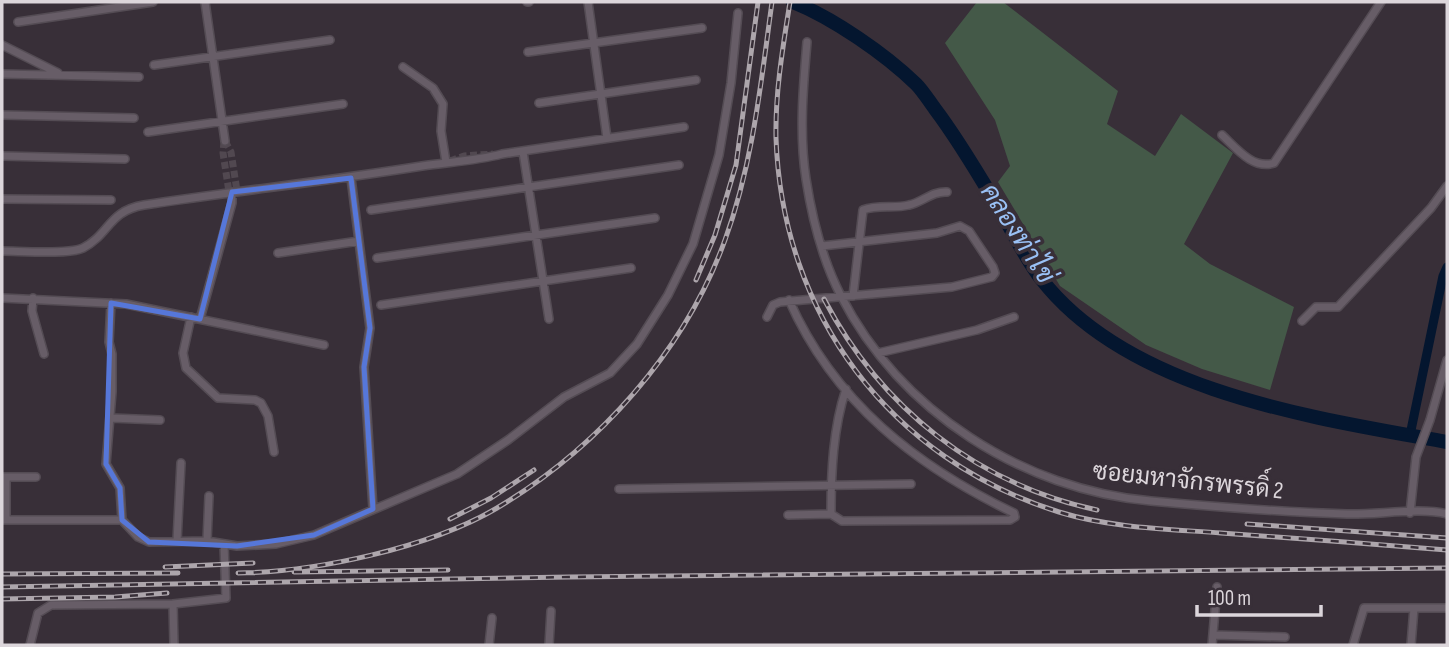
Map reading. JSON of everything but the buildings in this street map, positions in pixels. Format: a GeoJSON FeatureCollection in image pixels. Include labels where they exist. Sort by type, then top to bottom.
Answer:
{"type":"FeatureCollection","features":[{"type":"Feature","properties":{"kind":"street"},"geometry":{"type":"LineString","coordinates":[[18,22],[153,2]]}},
{"type":"Feature","properties":{"kind":"street"},"geometry":{"type":"LineString","coordinates":[[205,2],[225,141]]}},
{"type":"Feature","properties":{"kind":"street"},"geometry":{"type":"LineString","coordinates":[[588,2],[607,138]]}},
{"type":"Feature","properties":{"kind":"street"},"geometry":{"type":"LineString","coordinates":[[1222,135],[1256,164],[1274,163],[1381,2]]}},
{"type":"Feature","properties":{"kind":"street"},"geometry":{"type":"LineString","coordinates":[[111,303],[111,418],[106,464],[120,488],[122,520],[138,537],[149,542],[207,541],[237,546],[276,544],[314,535],[457,474],[508,440],[564,397],[610,373],[638,344],[673,285],[693,244],[719,155],[731,83],[738,13]]}},
{"type":"Feature","properties":{"kind":"street"},"geometry":{"type":"LineString","coordinates":[[528,52],[702,28]]}},
{"type":"Feature","properties":{"kind":"street"},"geometry":{"type":"LineString","coordinates":[[155,65],[330,40]]}},
{"type":"Feature","properties":{"kind":"street","name":"ซอยมหาจักรพรรดิ์ 2"},"geometry":{"type":"LineString","coordinates":[[807,42],[802,117],[803,153],[811,206],[840,295],[878,353],[933,409],[973,439],[1023,467],[1069,485],[1148,501],[1324,513],[1447,514]]}},
{"type":"Feature","properties":{"kind":"street"},"geometry":{"type":"LineString","coordinates":[[2,45],[62,75]]}},
{"type":"Feature","properties":{"kind":"street"},"geometry":{"type":"LineString","coordinates":[[403,67],[433,88],[443,104],[441,131],[446,162]]}},
{"type":"Feature","properties":{"kind":"street"},"geometry":{"type":"LineString","coordinates":[[2,74],[139,76]]}},
{"type":"Feature","properties":{"kind":"street"},"geometry":{"type":"LineString","coordinates":[[539,103],[696,80]]}},
{"type":"Feature","properties":{"kind":"street"},"geometry":{"type":"LineString","coordinates":[[148,132],[343,104]]}},
{"type":"Feature","properties":{"kind":"street"},"geometry":{"type":"LineString","coordinates":[[2,115],[134,118]]}},
{"type":"Feature","properties":{"kind":"street"},"geometry":{"type":"LineString","coordinates":[[2,251],[78,250],[93,242],[117,215],[128,208],[351,178],[446,162],[477,161],[502,154],[684,127]]}},
{"type":"Feature","properties":{"kind":"street"},"geometry":{"type":"LineString","coordinates":[[523,152],[549,319]]}},
{"type":"Feature","properties":{"kind":"street"},"geometry":{"type":"LineString","coordinates":[[2,156],[125,159]]}},
{"type":"Feature","properties":{"kind":"street"},"geometry":{"type":"LineString","coordinates":[[370,210],[679,165]]}},
{"type":"Feature","properties":{"kind":"street"},"geometry":{"type":"LineString","coordinates":[[351,178],[370,328],[364,367],[373,509]]}},
{"type":"Feature","properties":{"kind":"street"},"geometry":{"type":"LineString","coordinates":[[1302,321],[1316,307],[1338,307],[1431,208],[1447,186]]}},
{"type":"Feature","properties":{"kind":"street"},"geometry":{"type":"LineString","coordinates":[[853,296],[861,216],[867,208],[909,205],[937,191],[947,192]]}},
{"type":"Feature","properties":{"kind":"street"},"geometry":{"type":"LineString","coordinates":[[200,319],[232,204],[232,192]]}},
{"type":"Feature","properties":{"kind":"street"},"geometry":{"type":"LineString","coordinates":[[2,199],[111,200]]}},
{"type":"Feature","properties":{"kind":"street"},"geometry":{"type":"LineString","coordinates":[[377,258],[655,218]]}},
{"type":"Feature","properties":{"kind":"street"},"geometry":{"type":"LineString","coordinates":[[767,317],[773,305],[789,300],[952,287],[992,277],[995,273],[969,230],[960,226],[937,233],[822,246]]}},
{"type":"Feature","properties":{"kind":"street"},"geometry":{"type":"LineString","coordinates":[[278,253],[359,242]]}},
{"type":"Feature","properties":{"kind":"street"},"geometry":{"type":"LineString","coordinates":[[382,305],[631,268]]}},
{"type":"Feature","properties":{"kind":"street"},"geometry":{"type":"LineString","coordinates":[[2,298],[111,303],[324,345]]}},
{"type":"Feature","properties":{"kind":"street"},"geometry":{"type":"LineString","coordinates":[[33,298],[32,310],[44,354]]}},
{"type":"Feature","properties":{"kind":"street"},"geometry":{"type":"LineString","coordinates":[[789,300],[810,342],[877,424],[950,480],[1015,515],[1010,520],[842,522],[831,514],[789,515]]}},
{"type":"Feature","properties":{"kind":"street"},"geometry":{"type":"LineString","coordinates":[[191,317],[183,353],[186,368],[218,398],[256,400],[261,403],[268,416],[274,452]]}},
{"type":"Feature","properties":{"kind":"street"},"geometry":{"type":"LineString","coordinates":[[878,353],[986,328],[1014,317]]}},
{"type":"Feature","properties":{"kind":"street"},"geometry":{"type":"LineString","coordinates":[[1410,513],[1416,457],[1437,400],[1447,360]]}},
{"type":"Feature","properties":{"kind":"street"},"geometry":{"type":"LineString","coordinates":[[831,514],[831,485],[839,413],[846,389]]}},
{"type":"Feature","properties":{"kind":"street"},"geometry":{"type":"LineString","coordinates":[[111,418],[160,420]]}},
{"type":"Feature","properties":{"kind":"street"},"geometry":{"type":"LineString","coordinates":[[177,541],[181,463]]}},
{"type":"Feature","properties":{"kind":"street"},"geometry":{"type":"LineString","coordinates":[[36,477],[4,477],[4,520],[122,520]]}},
{"type":"Feature","properties":{"kind":"street"},"geometry":{"type":"LineString","coordinates":[[619,489],[911,484]]}},
{"type":"Feature","properties":{"kind":"street"},"geometry":{"type":"LineString","coordinates":[[207,541],[209,496]]}},
{"type":"Feature","properties":{"kind":"street"},"geometry":{"type":"LineString","coordinates":[[30,645],[38,613],[51,605],[173,604],[226,598],[224,544]]}},
{"type":"Feature","properties":{"kind":"street"},"geometry":{"type":"LineString","coordinates":[[1212,645],[1217,587]]}},
{"type":"Feature","properties":{"kind":"street"},"geometry":{"type":"LineString","coordinates":[[173,604],[174,645]]}},
{"type":"Feature","properties":{"kind":"street"},"geometry":{"type":"LineString","coordinates":[[1353,645],[1364,608],[1447,608]]}},
{"type":"Feature","properties":{"kind":"street"},"geometry":{"type":"LineString","coordinates":[[1411,645],[1414,608]]}},
{"type":"Feature","properties":{"kind":"street"},"geometry":{"type":"LineString","coordinates":[[549,645],[551,611]]}},
{"type":"Feature","properties":{"kind":"street"},"geometry":{"type":"LineString","coordinates":[[489,645],[492,618]]}},
{"type":"Feature","properties":{"kind":"street"},"geometry":{"type":"LineString","coordinates":[[1214,635],[1285,637]]}},
{"type":"Feature","properties":{"kind":"highlighted area"},"geometry":{"type":"Polygon","coordinates":[[[351,178],[370,328],[364,367],[373,509],[314,535],[237,546],[149,542],[122,520],[120,488],[106,464],[111,303],[200,319],[232,192],[351,178]]]}},
{"type":"Feature","properties":{"kind":"green space"},"geometry":{"type":"Polygon","coordinates":[[[977,2],[1003,2],[1118,91],[1107,124],[1155,156],[1181,114],[1233,153],[1184,244],[1210,264],[1294,307],[1270,390],[1202,369],[1146,345],[1060,286],[998,182],[1010,166],[995,120],[945,43],[977,2]]]}},
{"type":"Feature","properties":{"kind":"waterway","name":"คลองท่าไข่"},"geometry":{"type":"LineString","coordinates":[[793,2],[825,17],[858,38],[916,84],[961,147],[1042,280],[1079,318],[1124,349],[1174,374],[1228,394],[1284,410],[1447,442]]}},
{"type":"Feature","properties":{"kind":"waterway"},"geometry":{"type":"LineString","coordinates":[[1410,435],[1447,267]]}},
{"type":"Feature","properties":{"kind":"tunnel"},"geometry":{"type":"LineString","coordinates":[[224,141],[223,153],[229,192]]}},
{"type":"Feature","properties":{"kind":"tunnel"},"geometry":{"type":"LineString","coordinates":[[225,141],[231,152],[237,191]]}},
{"type":"Feature","properties":{"kind":"tunnel"},"geometry":{"type":"LineString","coordinates":[[450,161],[464,156],[493,154]]}},
{"type":"Feature","properties":{"kind":"railway"},"geometry":{"type":"LineString","coordinates":[[696,280],[715,235],[736,165],[758,2]]}},
{"type":"Feature","properties":{"kind":"railway"},"geometry":{"type":"LineString","coordinates":[[238,573],[269,572],[336,563],[406,546],[470,522],[534,484],[570,456],[634,393],[687,320],[708,281],[725,240],[743,182],[749,152],[772,2]]}},
{"type":"Feature","properties":{"kind":"railway"},"geometry":{"type":"LineString","coordinates":[[790,2],[776,121],[783,203],[799,264],[824,320],[856,372],[897,417],[944,456],[999,488],[1059,512],[1079,517],[1160,529],[1447,550]]}},
{"type":"Feature","properties":{"kind":"railway"},"geometry":{"type":"LineString","coordinates":[[824,299],[847,338],[874,374],[904,407],[937,436],[973,461],[1012,481],[1053,498],[1097,510]]}},
{"type":"Feature","properties":{"kind":"railway"},"geometry":{"type":"LineString","coordinates":[[450,519],[491,498],[534,470]]}},
{"type":"Feature","properties":{"kind":"railway"},"geometry":{"type":"LineString","coordinates":[[1247,524],[1447,538]]}},
{"type":"Feature","properties":{"kind":"railway"},"geometry":{"type":"LineString","coordinates":[[165,567],[253,563]]}},
{"type":"Feature","properties":{"kind":"railway"},"geometry":{"type":"LineString","coordinates":[[2,587],[569,577],[1447,568]]}},
{"type":"Feature","properties":{"kind":"railway"},"geometry":{"type":"LineString","coordinates":[[294,572],[448,570]]}},
{"type":"Feature","properties":{"kind":"railway"},"geometry":{"type":"LineString","coordinates":[[2,574],[178,573]]}},
{"type":"Feature","properties":{"kind":"railway"},"geometry":{"type":"LineString","coordinates":[[2,599],[115,597],[167,593]]}}]}
